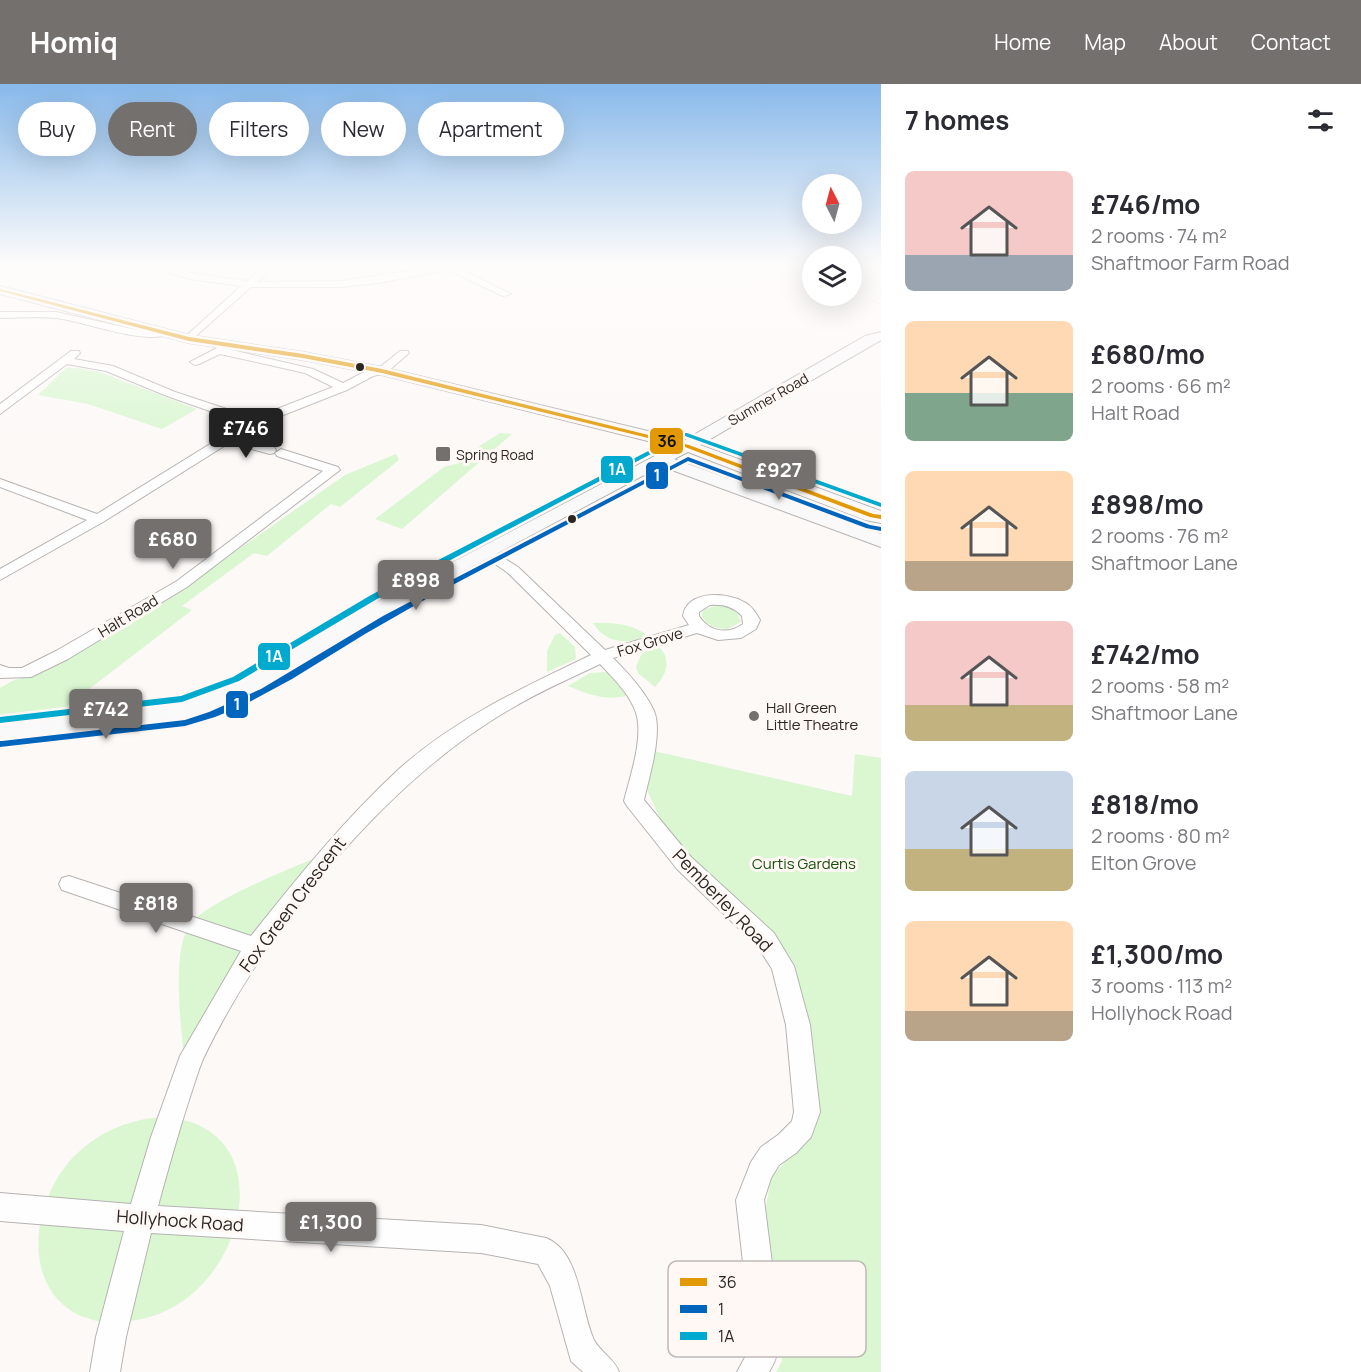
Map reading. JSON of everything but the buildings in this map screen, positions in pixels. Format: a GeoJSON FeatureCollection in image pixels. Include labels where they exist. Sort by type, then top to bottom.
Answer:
{"type":"FeatureCollection","features":[{"type":"Feature","properties":{"kind":"main road"},"geometry":{"type":"LineString","coordinates":[[141,327],[189,339],[303,356],[382,371],[687,446],[872,516],[881,517]]}},
{"type":"Feature","properties":{"kind":"main road","name":"Summer Road"},"geometry":{"type":"LineString","coordinates":[[0,732],[184,711],[241,690],[375,611],[687,446],[870,339],[881,336]]}},
{"type":"Feature","properties":{"kind":"main road"},"geometry":{"type":"LineString","coordinates":[[660,460],[881,541]]}},
{"type":"Feature","properties":{"kind":"street"},"geometry":{"type":"LineString","coordinates":[[111,327],[137,333],[163,333]]}},
{"type":"Feature","properties":{"kind":"street"},"geometry":{"type":"LineString","coordinates":[[189,339],[202,327]]}},
{"type":"Feature","properties":{"kind":"street"},"geometry":{"type":"LineString","coordinates":[[195,363],[219,350],[309,371],[343,388]]}},
{"type":"Feature","properties":{"kind":"street"},"geometry":{"type":"LineString","coordinates":[[0,410],[79,351]]}},
{"type":"Feature","properties":{"kind":"street"},"geometry":{"type":"LineString","coordinates":[[0,575],[98,519],[254,422],[343,388],[370,373],[382,371],[405,353]]}},
{"type":"Feature","properties":{"kind":"street"},"geometry":{"type":"LineString","coordinates":[[67,361],[109,368],[171,394],[254,422]]}},
{"type":"Feature","properties":{"kind":"street","name":"Halt Road"},"geometry":{"type":"LineString","coordinates":[[0,670],[6,674],[25,673],[62,655],[183,584],[333,470],[229,439]]}},
{"type":"Feature","properties":{"kind":"street"},"geometry":{"type":"LineString","coordinates":[[0,483],[98,519]]}},
{"type":"Feature","properties":{"kind":"street","name":"Pemberley Road"},"geometry":{"type":"LineString","coordinates":[[486,551],[513,570],[627,683],[645,711],[647,721],[645,755],[634,801],[684,863],[766,940],[783,966],[798,1025],[807,1112],[802,1128],[787,1144],[770,1156],[760,1171],[750,1200],[757,1261]]}},
{"type":"Feature","properties":{"kind":"street","name":"Fox Grove"},"geometry":{"type":"LineString","coordinates":[[602,656],[699,627]]}},
{"type":"Feature","properties":{"kind":"street","name":"Fox Green Crescent"},"geometry":{"type":"LineString","coordinates":[[105,1372],[111,1337],[141,1219],[164,1137],[192,1056],[255,947],[330,852],[407,773],[460,733],[501,706],[602,656]]}},
{"type":"Feature","properties":{"kind":"street"},"geometry":{"type":"LineString","coordinates":[[69,884],[255,947]]}},
{"type":"Feature","properties":{"kind":"street","name":"Hollyhock Road"},"geometry":{"type":"LineString","coordinates":[[0,1207],[141,1219],[482,1239],[546,1252],[563,1280],[582,1350],[604,1372]]}},
{"type":"Feature","properties":{"kind":"street","name":"Pemberley Road"},"geometry":{"type":"LineString","coordinates":[[752,1372],[761,1357]]}},
{"type":"Feature","properties":{"kind":"green space"},"geometry":{"type":"Polygon","coordinates":[[[66,368],[100,372],[197,409],[162,429],[88,404],[38,395],[66,368]]]}},
{"type":"Feature","properties":{"kind":"green space"},"geometry":{"type":"Polygon","coordinates":[[[500,433],[512,434],[402,529],[375,519],[444,467],[460,463],[464,456],[500,433]]]}},
{"type":"Feature","properties":{"kind":"green space"},"geometry":{"type":"Polygon","coordinates":[[[396,454],[399,460],[340,507],[331,504],[267,556],[254,553],[182,606],[192,610],[58,713],[31,714],[0,721],[0,688],[12,681],[38,673],[130,625],[345,475],[396,454]]]}},
{"type":"Feature","properties":{"kind":"green space"},"geometry":{"type":"Polygon","coordinates":[[[703,460],[872,520],[872,523],[864,528],[690,467],[703,460]]]}},
{"type":"Feature","properties":{"kind":"green space"},"geometry":{"type":"Polygon","coordinates":[[[714,606],[726,607],[737,612],[741,622],[728,629],[711,626],[705,621],[702,613],[714,606]]]}},
{"type":"Feature","properties":{"kind":"green space"},"geometry":{"type":"Polygon","coordinates":[[[593,623],[623,625],[637,629],[650,637],[634,641],[618,641],[604,635],[593,623]]]}},
{"type":"Feature","properties":{"kind":"green space"},"geometry":{"type":"Polygon","coordinates":[[[560,633],[575,647],[576,659],[547,672],[547,651],[555,635],[560,633]]]}},
{"type":"Feature","properties":{"kind":"green space"},"geometry":{"type":"Polygon","coordinates":[[[658,646],[663,651],[667,662],[665,672],[655,687],[638,673],[636,667],[642,653],[658,646]]]}},
{"type":"Feature","properties":{"kind":"green space"},"geometry":{"type":"Polygon","coordinates":[[[607,672],[616,679],[626,696],[603,697],[568,686],[590,673],[607,672]]]}},
{"type":"Feature","properties":{"kind":"green space","name":"Curtis Gardens"},"geometry":{"type":"Polygon","coordinates":[[[654,751],[852,796],[855,754],[881,758],[881,1372],[776,1372],[782,1357],[866,1357],[866,1261],[772,1261],[766,1207],[771,1178],[814,1128],[813,1044],[794,964],[789,955],[669,838],[647,790],[654,751]]]}},
{"type":"Feature","properties":{"kind":"green space"},"geometry":{"type":"Polygon","coordinates":[[[330,852],[186,1073],[180,1019],[179,978],[183,941],[188,927],[197,917],[231,896],[330,852]]]}},
{"type":"Feature","properties":{"kind":"green space"},"geometry":{"type":"Polygon","coordinates":[[[160,1117],[201,1126],[227,1148],[239,1178],[238,1213],[226,1249],[205,1281],[175,1306],[137,1320],[117,1323],[79,1315],[57,1299],[44,1277],[39,1251],[40,1223],[49,1196],[63,1170],[91,1142],[119,1127],[139,1120],[160,1117]]]}},
{"type":"Feature","properties":{"kind":"transit line","name":"36"},"geometry":{"type":"LineString","coordinates":[[143,327],[189,339],[303,356],[382,371],[687,446],[872,516],[881,517]]}},
{"type":"Feature","properties":{"kind":"transit line","name":"1A"},"geometry":{"type":"LineString","coordinates":[[0,720],[182,699],[236,679],[374,597],[685,434],[881,505]]}},
{"type":"Feature","properties":{"kind":"transit line","name":"1"},"geometry":{"type":"LineString","coordinates":[[2,744],[185,723],[212,715],[264,691],[386,618],[498,557],[688,459],[868,527],[880,529]]}},
{"type":"Feature","properties":{"kind":"place","name":"Spring Road"},"geometry":{"type":"Point","coordinates":[443,454]}},
{"type":"Feature","properties":{"kind":"place","name":"Hall Green Little Theatre"},"geometry":{"type":"Point","coordinates":[754,716]}}]}
